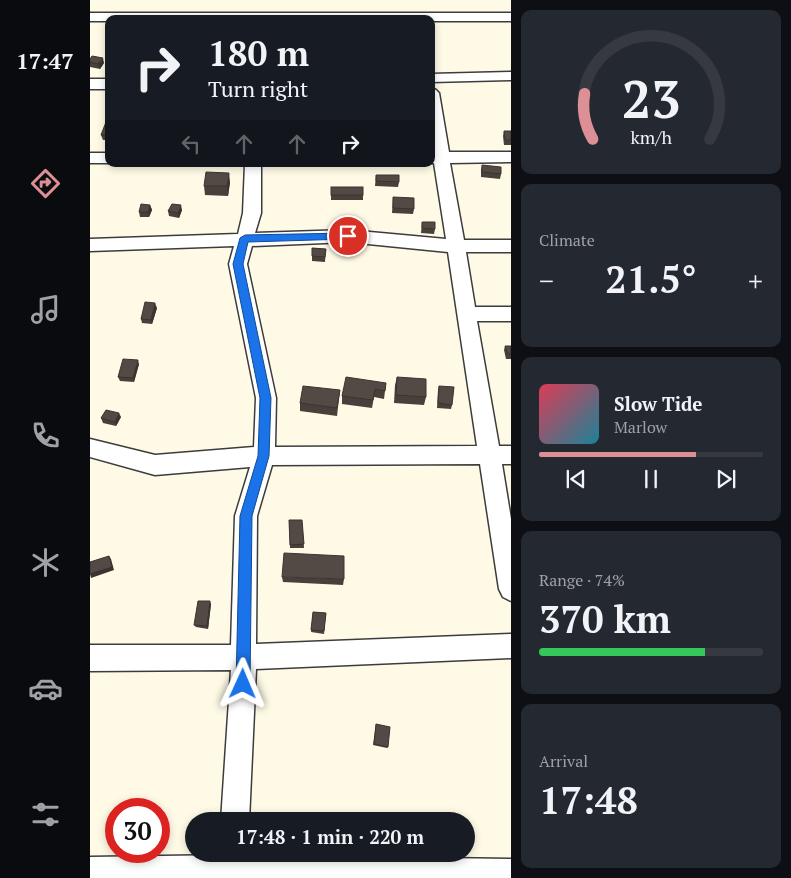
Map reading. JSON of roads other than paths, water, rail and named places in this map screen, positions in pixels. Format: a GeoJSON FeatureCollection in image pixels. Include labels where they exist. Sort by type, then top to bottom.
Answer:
{"type":"FeatureCollection","features":[{"type":"Feature","properties":{"kind":"street"},"geometry":{"type":"LineString","coordinates":[[257,15],[258,0]]}},
{"type":"Feature","properties":{"kind":"street"},"geometry":{"type":"LineString","coordinates":[[416,0],[418,15]]}},
{"type":"Feature","properties":{"kind":"street"},"geometry":{"type":"LineString","coordinates":[[90,17],[105,17]]}},
{"type":"Feature","properties":{"kind":"street"},"geometry":{"type":"LineString","coordinates":[[435,18],[511,17]]}},
{"type":"Feature","properties":{"kind":"street"},"geometry":{"type":"LineString","coordinates":[[435,78],[511,76]]}},
{"type":"Feature","properties":{"kind":"street"},"geometry":{"type":"LineString","coordinates":[[90,84],[105,84]]}},
{"type":"Feature","properties":{"kind":"street"},"geometry":{"type":"LineString","coordinates":[[435,145],[436,158],[456,246],[511,589]]}},
{"type":"Feature","properties":{"kind":"street"},"geometry":{"type":"LineString","coordinates":[[436,158],[511,157]]}},
{"type":"Feature","properties":{"kind":"street"},"geometry":{"type":"LineString","coordinates":[[90,158],[105,158]]}},
{"type":"Feature","properties":{"kind":"street"},"geometry":{"type":"LineString","coordinates":[[235,812],[243,698],[246,516],[264,456],[266,398],[238,264],[252,213],[253,167]]}},
{"type":"Feature","properties":{"kind":"street"},"geometry":{"type":"LineString","coordinates":[[90,245],[245,238],[348,236],[456,246],[511,246]]}},
{"type":"Feature","properties":{"kind":"street"},"geometry":{"type":"LineString","coordinates":[[467,314],[511,314]]}},
{"type":"Feature","properties":{"kind":"street"},"geometry":{"type":"LineString","coordinates":[[90,448],[155,465],[264,456],[511,455]]}},
{"type":"Feature","properties":{"kind":"street"},"geometry":{"type":"LineString","coordinates":[[90,658],[243,657],[511,646]]}},
{"type":"Feature","properties":{"kind":"street"},"geometry":{"type":"LineString","coordinates":[[90,871],[232,867],[511,873]]}}]}
